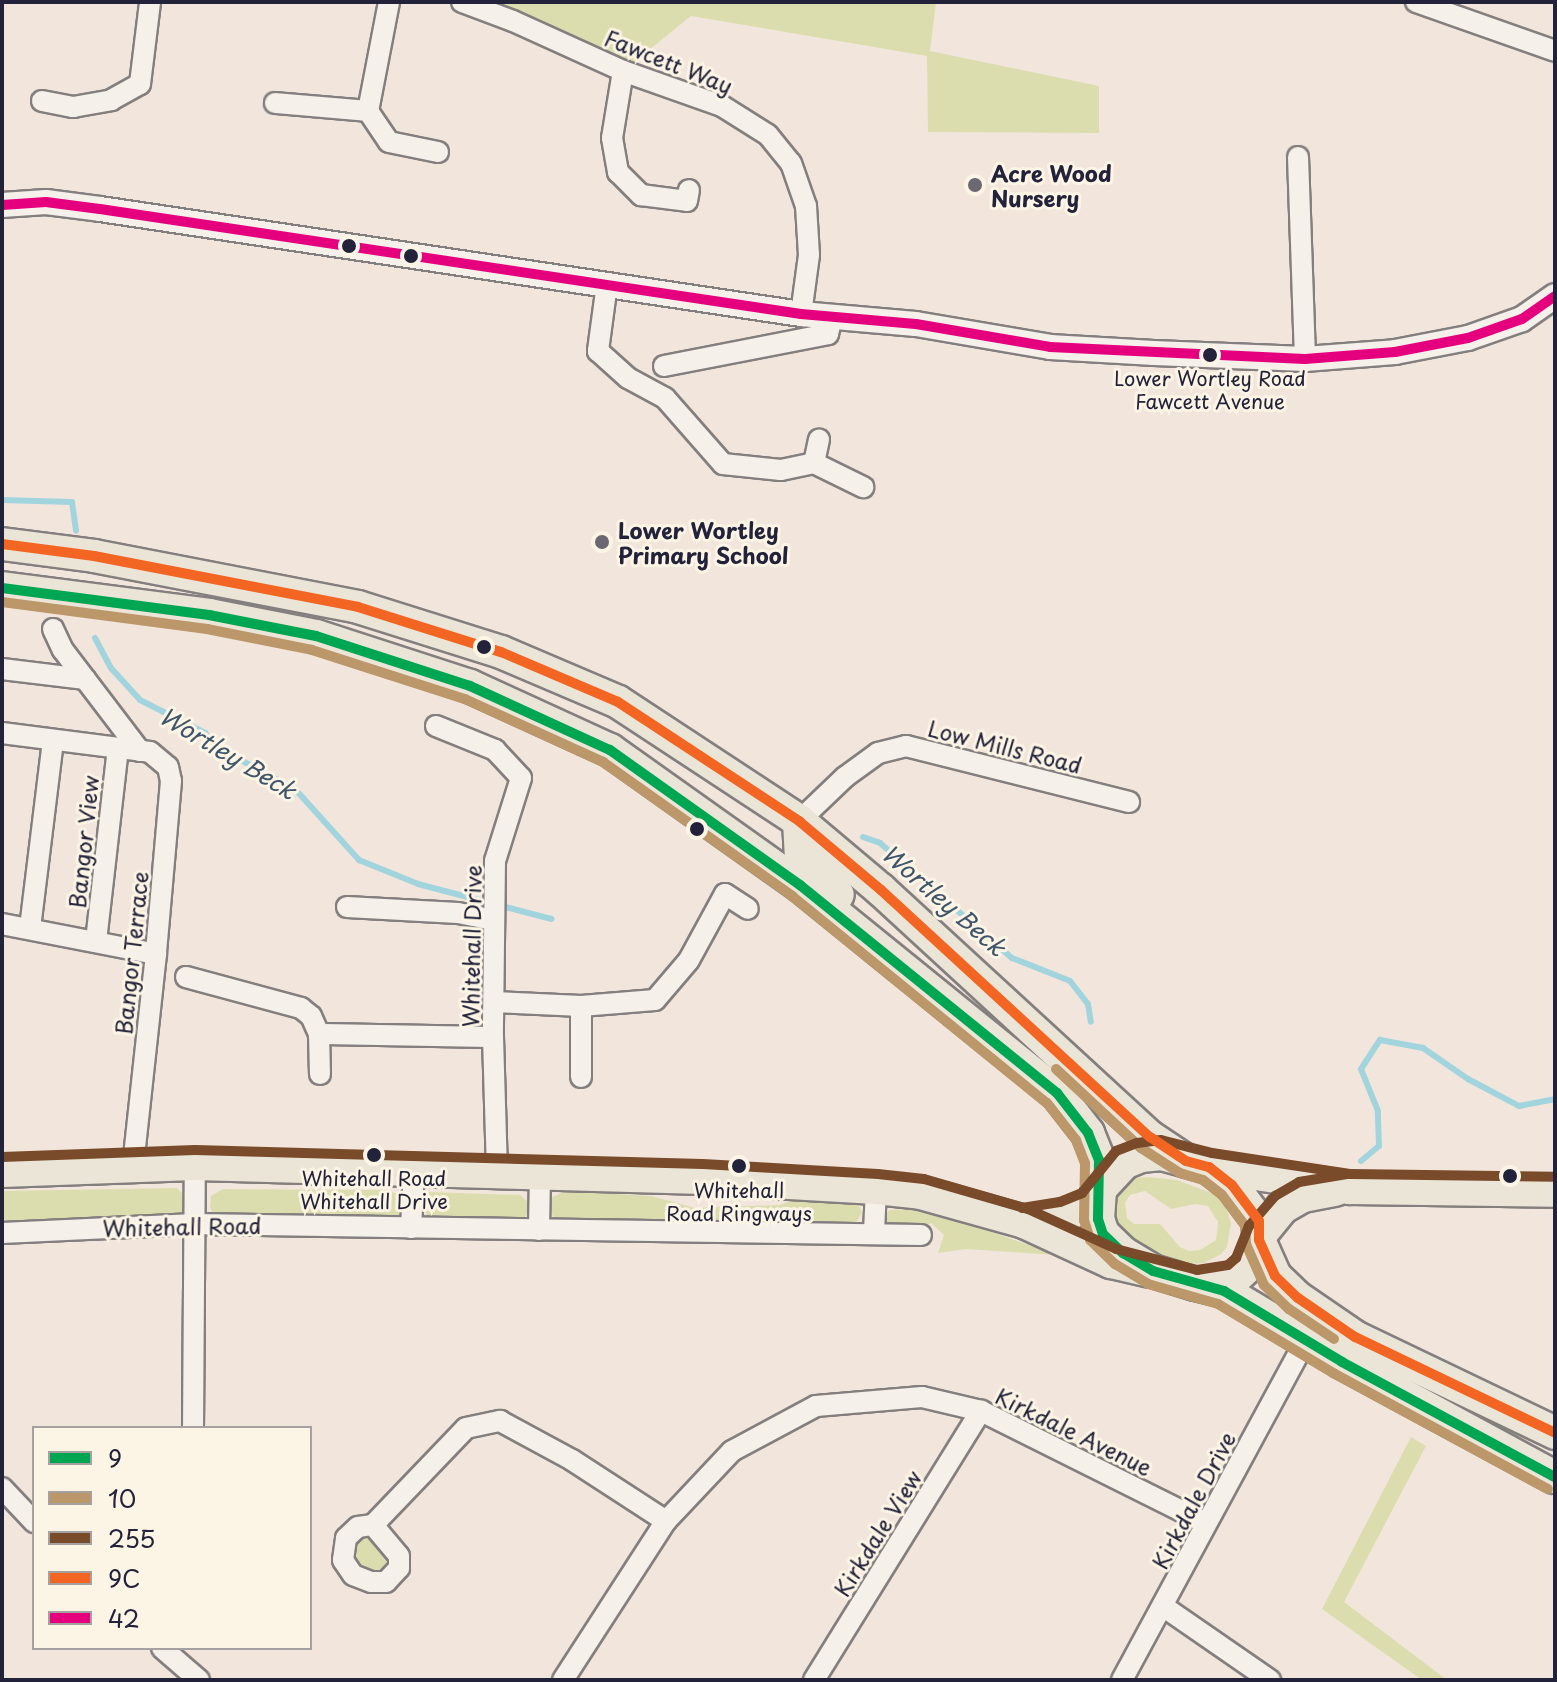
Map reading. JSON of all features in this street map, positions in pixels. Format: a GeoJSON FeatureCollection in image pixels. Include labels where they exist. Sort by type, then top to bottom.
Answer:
{"type":"FeatureCollection","features":[{"type":"Feature","properties":{"kind":"main road"},"geometry":{"type":"LineString","coordinates":[[2,544],[109,559],[358,607],[501,652],[618,702],[799,821],[881,890],[1150,1137],[1198,1164],[1247,1202],[1259,1221],[1260,1237],[1275,1276],[1298,1298],[1355,1337],[1555,1433]]}},
{"type":"Feature","properties":{"kind":"main road"},"geometry":{"type":"LineString","coordinates":[[2,588],[209,615],[316,636],[470,686],[610,750],[800,885],[1057,1093],[1088,1133],[1099,1160],[1098,1219],[1103,1234],[1123,1253],[1153,1271]]}},
{"type":"Feature","properties":{"kind":"main road"},"geometry":{"type":"LineString","coordinates":[[799,821],[801,855],[906,968]]}},
{"type":"Feature","properties":{"kind":"main road"},"geometry":{"type":"LineString","coordinates":[[1024,1222],[1064,1216],[1091,1204],[1124,1163],[1141,1156],[1162,1154],[1198,1164],[1350,1188],[1555,1191]]}},
{"type":"Feature","properties":{"kind":"main road"},"geometry":{"type":"LineString","coordinates":[[2,1171],[195,1164],[497,1171],[876,1188],[921,1193],[1024,1222],[1111,1262],[1224,1291],[1305,1341],[1555,1477]]}},
{"type":"Feature","properties":{"kind":"main road"},"geometry":{"type":"LineString","coordinates":[[1195,1284],[1218,1283],[1235,1278],[1248,1266],[1260,1237],[1282,1208],[1303,1196],[1350,1188]]}},
{"type":"Feature","properties":{"kind":"street"},"geometry":{"type":"LineString","coordinates":[[42,101],[73,107],[86,105],[111,100],[140,84],[150,2]]}},
{"type":"Feature","properties":{"kind":"street"},"geometry":{"type":"LineString","coordinates":[[389,2],[368,111],[389,142],[438,152]]}},
{"type":"Feature","properties":{"kind":"street","name":"Fawcett Way"},"geometry":{"type":"LineString","coordinates":[[462,2],[623,71],[722,106],[768,135],[791,163],[807,215],[809,255],[801,314]]}},
{"type":"Feature","properties":{"kind":"street"},"geometry":{"type":"LineString","coordinates":[[1416,2],[1555,51]]}},
{"type":"Feature","properties":{"kind":"street"},"geometry":{"type":"LineString","coordinates":[[623,71],[612,138],[618,172],[641,195],[687,201],[689,190]]}},
{"type":"Feature","properties":{"kind":"street"},"geometry":{"type":"LineString","coordinates":[[275,103],[368,111]]}},
{"type":"Feature","properties":{"kind":"street"},"geometry":{"type":"LineString","coordinates":[[1298,157],[1305,359]]}},
{"type":"Feature","properties":{"kind":"street"},"geometry":{"type":"LineString","coordinates":[[2,205],[46,202],[87,207],[801,314],[916,324],[1050,347],[1305,359],[1395,352],[1468,338],[1522,319],[1555,296]]}},
{"type":"Feature","properties":{"kind":"street"},"geometry":{"type":"LineString","coordinates":[[607,284],[598,351],[628,378],[665,398],[723,464],[781,470],[814,463],[863,487]]}},
{"type":"Feature","properties":{"kind":"street"},"geometry":{"type":"LineString","coordinates":[[664,366],[828,334],[832,316]]}},
{"type":"Feature","properties":{"kind":"street"},"geometry":{"type":"LineString","coordinates":[[814,463],[819,440]]}},
{"type":"Feature","properties":{"kind":"street","name":"Bangor Terrace"},"geometry":{"type":"LineString","coordinates":[[53,629],[63,650],[145,752],[168,767],[171,781],[133,1166]]}},
{"type":"Feature","properties":{"kind":"street"},"geometry":{"type":"LineString","coordinates":[[2,669],[85,679]]}},
{"type":"Feature","properties":{"kind":"street","name":"Whitehall Drive"},"geometry":{"type":"LineString","coordinates":[[436,726],[495,750],[521,778],[495,861],[493,1037],[497,1171]]}},
{"type":"Feature","properties":{"kind":"street"},"geometry":{"type":"LineString","coordinates":[[2,733],[145,752]]}},
{"type":"Feature","properties":{"kind":"street"},"geometry":{"type":"LineString","coordinates":[[30,928],[53,740]]}},
{"type":"Feature","properties":{"kind":"street","name":"Low Mills Road"},"geometry":{"type":"LineString","coordinates":[[799,821],[845,777],[878,753],[906,746],[1129,802]]}},
{"type":"Feature","properties":{"kind":"street","name":"Bangor View"},"geometry":{"type":"LineString","coordinates":[[96,941],[118,748]]}},
{"type":"Feature","properties":{"kind":"street"},"geometry":{"type":"LineString","coordinates":[[494,1002],[581,1006],[655,1000],[689,960],[717,889],[748,909]]}},
{"type":"Feature","properties":{"kind":"street"},"geometry":{"type":"LineString","coordinates":[[347,907],[458,913],[493,920]]}},
{"type":"Feature","properties":{"kind":"street"},"geometry":{"type":"LineString","coordinates":[[2,924],[156,954]]}},
{"type":"Feature","properties":{"kind":"street"},"geometry":{"type":"LineString","coordinates":[[186,977],[301,1008],[311,1016],[319,1034],[320,1074]]}},
{"type":"Feature","properties":{"kind":"street"},"geometry":{"type":"LineString","coordinates":[[581,1006],[581,1077]]}},
{"type":"Feature","properties":{"kind":"street"},"geometry":{"type":"LineString","coordinates":[[319,1034],[493,1037]]}},
{"type":"Feature","properties":{"kind":"street"},"geometry":{"type":"LineString","coordinates":[[193,1426],[195,1164]]}},
{"type":"Feature","properties":{"kind":"street"},"geometry":{"type":"LineString","coordinates":[[411,1228],[414,1170]]}},
{"type":"Feature","properties":{"kind":"street"},"geometry":{"type":"LineString","coordinates":[[539,1230],[540,1174]]}},
{"type":"Feature","properties":{"kind":"street"},"geometry":{"type":"LineString","coordinates":[[874,1233],[876,1188]]}},
{"type":"Feature","properties":{"kind":"street","name":"Whitehall Road"},"geometry":{"type":"LineString","coordinates":[[2,1233],[195,1224],[921,1235]]}},
{"type":"Feature","properties":{"kind":"street","name":"Kirkdale Drive"},"geometry":{"type":"LineString","coordinates":[[1122,1680],[1305,1341]]}},
{"type":"Feature","properties":{"kind":"street","name":"Kirkdale Avenue"},"geometry":{"type":"LineString","coordinates":[[563,1680],[666,1521],[732,1451],[816,1406],[922,1397],[981,1411],[1206,1523]]}},
{"type":"Feature","properties":{"kind":"street","name":"Kirkdale View"},"geometry":{"type":"LineString","coordinates":[[814,1680],[981,1411]]}},
{"type":"Feature","properties":{"kind":"street"},"geometry":{"type":"LineString","coordinates":[[373,1525],[466,1428],[500,1421],[572,1460],[666,1521]]}},
{"type":"Feature","properties":{"kind":"street"},"geometry":{"type":"LineString","coordinates":[[2,1488],[32,1520]]}},
{"type":"Feature","properties":{"kind":"street"},"geometry":{"type":"LineString","coordinates":[[1164,1607],[1270,1680]]}},
{"type":"Feature","properties":{"kind":"street"},"geometry":{"type":"LineString","coordinates":[[164,1650],[199,1680]]}},
{"type":"Feature","properties":{"kind":"green space"},"geometry":{"type":"Polygon","coordinates":[[[462,2],[936,2],[930,51],[1099,86],[1099,133],[928,132],[927,56],[691,16],[623,71],[462,2]]]}},
{"type":"Feature","properties":{"kind":"green space"},"geometry":{"type":"Polygon","coordinates":[[[1148,1177],[1177,1180],[1214,1194],[1226,1207],[1231,1223],[1227,1247],[1204,1263],[1187,1264],[1133,1242],[1111,1219],[1115,1185],[1123,1179],[1148,1177]],[[1145,1191],[1130,1195],[1125,1203],[1127,1218],[1134,1224],[1160,1224],[1180,1247],[1189,1251],[1200,1250],[1216,1240],[1218,1222],[1208,1206],[1195,1204],[1171,1209],[1145,1191]]]}},
{"type":"Feature","properties":{"kind":"green space"},"geometry":{"type":"Polygon","coordinates":[[[177,1188],[188,1199],[186,1215],[2,1225],[2,1191],[177,1188]]]}},
{"type":"Feature","properties":{"kind":"green space"},"geometry":{"type":"Polygon","coordinates":[[[223,1189],[386,1190],[398,1194],[403,1210],[397,1220],[214,1216],[210,1207],[211,1196],[223,1189]]]}},
{"type":"Feature","properties":{"kind":"green space"},"geometry":{"type":"Polygon","coordinates":[[[565,1191],[651,1196],[695,1208],[780,1205],[804,1196],[857,1201],[862,1213],[853,1227],[563,1221],[555,1219],[547,1207],[549,1199],[565,1191]]]}},
{"type":"Feature","properties":{"kind":"green space"},"geometry":{"type":"Polygon","coordinates":[[[429,1192],[520,1195],[528,1202],[527,1213],[524,1220],[426,1218],[426,1197],[429,1192]]]}},
{"type":"Feature","properties":{"kind":"green space"},"geometry":{"type":"Polygon","coordinates":[[[912,1209],[984,1229],[1056,1255],[966,1249],[938,1253],[944,1235],[931,1223],[918,1230],[884,1230],[883,1215],[890,1210],[912,1209]]]}},
{"type":"Feature","properties":{"kind":"green space"},"geometry":{"type":"Polygon","coordinates":[[[1411,1437],[1426,1446],[1344,1602],[1447,1680],[1422,1680],[1322,1609],[1411,1437]]]}},
{"type":"Feature","properties":{"kind":"green space"},"geometry":{"type":"Polygon","coordinates":[[[368,1535],[388,1557],[389,1564],[382,1572],[369,1572],[354,1564],[352,1549],[356,1537],[368,1535]]]}},
{"type":"Feature","properties":{"kind":"waterway","name":"Wortley Beck"},"geometry":{"type":"LineString","coordinates":[[2,500],[72,502],[76,531]]}},
{"type":"Feature","properties":{"kind":"waterway","name":"Wortley Beck"},"geometry":{"type":"LineString","coordinates":[[95,638],[111,668],[140,700],[205,733],[220,749],[295,789],[359,860],[418,884],[551,919]]}},
{"type":"Feature","properties":{"kind":"waterway","name":"Wortley Beck"},"geometry":{"type":"LineString","coordinates":[[863,837],[880,843],[1012,958],[1070,981],[1088,1004],[1091,1022]]}},
{"type":"Feature","properties":{"kind":"waterway","name":"Wortley Beck"},"geometry":{"type":"LineString","coordinates":[[1361,1161],[1379,1146],[1378,1111],[1361,1069],[1380,1040],[1423,1048],[1468,1079],[1519,1106],[1555,1099]]}},
{"type":"Feature","properties":{"kind":"transit line","name":"42"},"geometry":{"type":"LineString","coordinates":[[2,205],[46,202],[100,209],[801,314],[916,324],[1050,347],[1305,359],[1395,352],[1468,338],[1522,319],[1555,296]]}},
{"type":"Feature","properties":{"kind":"transit line","name":"9C"},"geometry":{"type":"LineString","coordinates":[[2,544],[94,556],[358,607],[501,652],[618,702],[799,821],[881,890],[1150,1137],[1186,1161],[1209,1167],[1232,1185],[1259,1221],[1259,1240],[1275,1276],[1298,1298],[1355,1337],[1555,1433]]}},
{"type":"Feature","properties":{"kind":"transit line","name":"9"},"geometry":{"type":"LineString","coordinates":[[2,588],[209,615],[316,636],[470,686],[610,750],[800,885],[1057,1093],[1088,1133],[1099,1160],[1098,1219],[1103,1234],[1123,1253],[1153,1271],[1224,1291],[1342,1362],[1555,1477]]}},
{"type":"Feature","properties":{"kind":"transit line","name":"10"},"geometry":{"type":"LineString","coordinates":[[2,602],[207,629],[312,650],[465,699],[603,762],[792,896],[1047,1103],[1076,1140],[1085,1163],[1084,1220],[1090,1240],[1115,1264],[1148,1284],[1218,1304],[1335,1374],[1548,1489]]}},
{"type":"Feature","properties":{"kind":"transit line","name":"10"},"geometry":{"type":"LineString","coordinates":[[1056,1069],[1141,1148],[1180,1173],[1203,1180],[1222,1195],[1245,1226],[1246,1244],[1264,1285],[1289,1309],[1334,1339]]}},
{"type":"Feature","properties":{"kind":"transit line","name":"255"},"geometry":{"type":"LineString","coordinates":[[1022,1208],[1060,1202],[1082,1193],[1116,1151],[1137,1143],[1161,1140],[1212,1153],[1351,1174],[1555,1177]]}},
{"type":"Feature","properties":{"kind":"transit line","name":"255"},"geometry":{"type":"LineString","coordinates":[[2,1157],[195,1150],[703,1164],[878,1174],[924,1179],[1028,1209],[1116,1249],[1197,1270],[1228,1265],[1236,1258],[1249,1226],[1275,1196],[1299,1182],[1348,1174]]}},
{"type":"Feature","properties":{"kind":"place","name":"Acre Wood Nursery"},"geometry":{"type":"Point","coordinates":[975,185]}},
{"type":"Feature","properties":{"kind":"place","name":"Lower Wortley Road Fawcett Avenue"},"geometry":{"type":"Point","coordinates":[1210,355]}},
{"type":"Feature","properties":{"kind":"place","name":"Lower Wortley Primary School"},"geometry":{"type":"Point","coordinates":[602,542]}},
{"type":"Feature","properties":{"kind":"place","name":"Whitehall Road Whitehall Drive"},"geometry":{"type":"Point","coordinates":[374,1155]}},
{"type":"Feature","properties":{"kind":"place","name":"Whitehall Road Ringways"},"geometry":{"type":"Point","coordinates":[739,1166]}}]}
